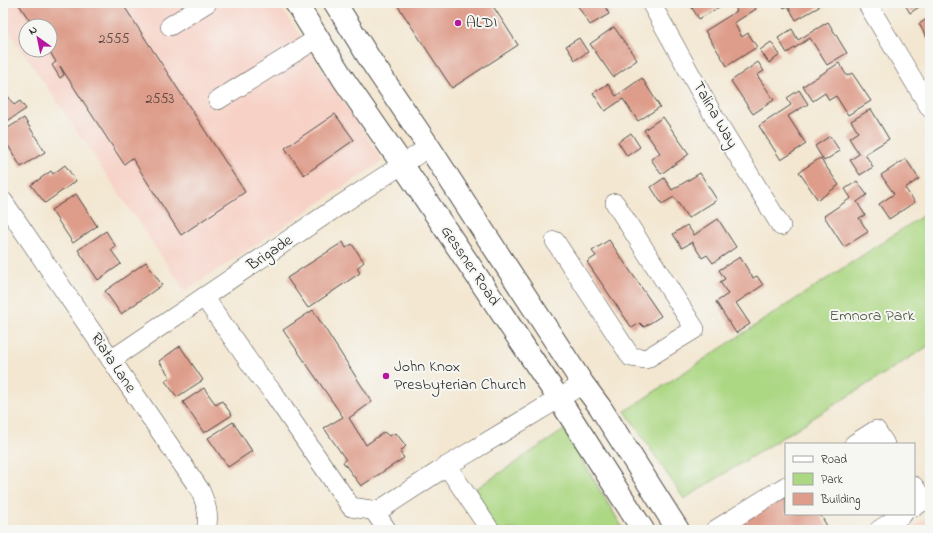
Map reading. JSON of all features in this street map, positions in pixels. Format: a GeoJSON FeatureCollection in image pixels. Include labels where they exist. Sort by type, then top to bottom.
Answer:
{"type":"FeatureCollection","features":[{"type":"Feature","properties":{"kind":"main road","name":"Gessner Road"},"geometry":{"type":"LineString","coordinates":[[296,3],[344,80],[559,399],[643,530]]}},
{"type":"Feature","properties":{"kind":"main road","name":"Gessner Road"},"geometry":{"type":"LineString","coordinates":[[335,3],[371,61],[429,147],[583,384],[600,407],[678,530]]}},
{"type":"Feature","properties":{"kind":"street"},"geometry":{"type":"LineString","coordinates":[[170,26],[207,3]]}},
{"type":"Feature","properties":{"kind":"street","name":"Talina Way"},"geometry":{"type":"LineString","coordinates":[[651,3],[716,120],[781,226]]}},
{"type":"Feature","properties":{"kind":"street"},"geometry":{"type":"LineString","coordinates":[[866,3],[930,108]]}},
{"type":"Feature","properties":{"kind":"street"},"geometry":{"type":"LineString","coordinates":[[218,100],[318,38]]}},
{"type":"Feature","properties":{"kind":"street","name":"Brigade"},"geometry":{"type":"LineString","coordinates":[[111,360],[429,147]]}},
{"type":"Feature","properties":{"kind":"street","name":"Riata Lane"},"geometry":{"type":"LineString","coordinates":[[3,201],[200,490],[206,504],[208,521],[206,530]]}},
{"type":"Feature","properties":{"kind":"street"},"geometry":{"type":"LineString","coordinates":[[555,241],[631,357],[646,359],[695,329],[615,203]]}},
{"type":"Feature","properties":{"kind":"street"},"geometry":{"type":"LineString","coordinates":[[204,297],[352,507],[378,512],[447,466],[583,384]]}},
{"type":"Feature","properties":{"kind":"street"},"geometry":{"type":"LineString","coordinates":[[856,443],[876,430],[884,443]]}},
{"type":"Feature","properties":{"kind":"street"},"geometry":{"type":"LineString","coordinates":[[447,466],[490,530]]}},
{"type":"Feature","properties":{"kind":"street"},"geometry":{"type":"LineString","coordinates":[[715,530],[785,487]]}},
{"type":"Feature","properties":{"kind":"street"},"geometry":{"type":"LineString","coordinates":[[374,511],[387,530]]}},
{"type":"Feature","properties":{"kind":"street"},"geometry":{"type":"LineString","coordinates":[[879,530],[902,515]]}},
{"type":"Feature","properties":{"kind":"shaded area"},"geometry":{"type":"Polygon","coordinates":[[[3,3],[278,3],[383,161],[185,291],[27,58],[58,58],[58,18],[18,18],[18,44],[3,22],[3,3]]]}},
{"type":"Feature","properties":{"kind":"shaded area"},"geometry":{"type":"Polygon","coordinates":[[[930,516],[930,530],[907,530],[930,516]]]}},
{"type":"Feature","properties":{"kind":"green space","name":"Emnora Park"},"geometry":{"type":"Polygon","coordinates":[[[930,211],[930,345],[684,499],[625,411],[930,211]]]}},
{"type":"Feature","properties":{"kind":"green space"},"geometry":{"type":"Polygon","coordinates":[[[564,430],[624,530],[496,530],[474,490],[564,430]]]}},
{"type":"Feature","properties":{"kind":"building"},"geometry":{"type":"Polygon","coordinates":[[[18,3],[122,3],[245,192],[181,235],[132,158],[124,164],[60,66],[64,75],[60,78],[52,65],[56,62],[54,58],[58,58],[58,18],[28,18],[18,3]]]}},
{"type":"Feature","properties":{"kind":"building"},"geometry":{"type":"Polygon","coordinates":[[[396,3],[491,3],[518,45],[452,88],[396,3]]]}},
{"type":"Feature","properties":{"kind":"building"},"geometry":{"type":"Polygon","coordinates":[[[576,3],[603,3],[609,14],[590,25],[576,3]]]}},
{"type":"Feature","properties":{"kind":"building"},"geometry":{"type":"Polygon","coordinates":[[[689,3],[726,3],[699,19],[689,3]]]}},
{"type":"Feature","properties":{"kind":"building"},"geometry":{"type":"Polygon","coordinates":[[[733,3],[752,3],[756,9],[734,23],[742,37],[748,33],[757,47],[727,66],[705,31],[737,11],[733,3]]]}},
{"type":"Feature","properties":{"kind":"building"},"geometry":{"type":"Polygon","coordinates":[[[781,3],[817,3],[819,7],[796,20],[788,6],[784,8],[781,3]]]}},
{"type":"Feature","properties":{"kind":"building"},"geometry":{"type":"Polygon","coordinates":[[[904,3],[925,3],[910,13],[904,3]]]}},
{"type":"Feature","properties":{"kind":"building"},"geometry":{"type":"Polygon","coordinates":[[[930,17],[930,43],[919,24],[930,17]]]}},
{"type":"Feature","properties":{"kind":"building"},"geometry":{"type":"Polygon","coordinates":[[[828,22],[847,53],[827,65],[810,38],[787,53],[778,38],[792,29],[798,40],[828,22]]]}},
{"type":"Feature","properties":{"kind":"building"},"geometry":{"type":"Polygon","coordinates":[[[614,27],[637,60],[613,77],[590,44],[614,27]]]}},
{"type":"Feature","properties":{"kind":"building"},"geometry":{"type":"Polygon","coordinates":[[[579,38],[588,52],[575,60],[566,46],[579,38]]]}},
{"type":"Feature","properties":{"kind":"building"},"geometry":{"type":"Polygon","coordinates":[[[771,42],[780,55],[769,63],[760,50],[771,42]]]}},
{"type":"Feature","properties":{"kind":"building"},"geometry":{"type":"Polygon","coordinates":[[[758,62],[764,71],[757,75],[774,100],[753,114],[731,81],[758,62]]]}},
{"type":"Feature","properties":{"kind":"building"},"geometry":{"type":"Polygon","coordinates":[[[839,63],[847,76],[852,73],[871,101],[848,115],[836,96],[829,100],[825,93],[813,101],[803,86],[839,63]]]}},
{"type":"Feature","properties":{"kind":"building"},"geometry":{"type":"Polygon","coordinates":[[[642,78],[660,107],[638,121],[623,99],[605,111],[593,93],[608,84],[616,96],[642,78]]]}},
{"type":"Feature","properties":{"kind":"building"},"geometry":{"type":"Polygon","coordinates":[[[3,89],[14,105],[20,101],[26,109],[3,124],[3,89]]]}},
{"type":"Feature","properties":{"kind":"building"},"geometry":{"type":"Polygon","coordinates":[[[799,90],[808,104],[788,116],[806,144],[781,160],[759,126],[791,105],[787,98],[799,90]]]}},
{"type":"Feature","properties":{"kind":"building"},"geometry":{"type":"Polygon","coordinates":[[[871,109],[889,139],[865,154],[873,167],[860,175],[850,160],[859,154],[849,138],[858,132],[851,121],[871,109]]]}},
{"type":"Feature","properties":{"kind":"building"},"geometry":{"type":"Polygon","coordinates":[[[335,114],[354,140],[304,175],[285,148],[335,114]]]}},
{"type":"Feature","properties":{"kind":"building"},"geometry":{"type":"Polygon","coordinates":[[[663,117],[689,154],[661,174],[651,159],[660,153],[644,130],[663,117]]]}},
{"type":"Feature","properties":{"kind":"building"},"geometry":{"type":"Polygon","coordinates":[[[24,118],[45,152],[21,167],[3,137],[3,131],[24,118]]]}},
{"type":"Feature","properties":{"kind":"building"},"geometry":{"type":"Polygon","coordinates":[[[631,133],[640,147],[627,156],[618,142],[631,133]]]}},
{"type":"Feature","properties":{"kind":"building"},"geometry":{"type":"Polygon","coordinates":[[[830,136],[840,151],[824,161],[815,146],[830,136]]]}},
{"type":"Feature","properties":{"kind":"building"},"geometry":{"type":"Polygon","coordinates":[[[820,158],[839,185],[818,200],[799,172],[820,158]]]}},
{"type":"Feature","properties":{"kind":"building"},"geometry":{"type":"Polygon","coordinates":[[[906,159],[919,179],[905,188],[915,202],[889,219],[879,204],[894,194],[881,175],[906,159]]]}},
{"type":"Feature","properties":{"kind":"building"},"geometry":{"type":"Polygon","coordinates":[[[65,165],[76,181],[45,203],[31,185],[51,171],[53,174],[65,165]]]}},
{"type":"Feature","properties":{"kind":"building"},"geometry":{"type":"Polygon","coordinates":[[[700,173],[717,200],[688,218],[674,197],[662,204],[651,187],[664,178],[672,190],[700,173]]]}},
{"type":"Feature","properties":{"kind":"building"},"geometry":{"type":"Polygon","coordinates":[[[857,181],[867,195],[857,202],[865,215],[859,218],[868,232],[844,247],[824,216],[851,198],[845,189],[857,181]]]}},
{"type":"Feature","properties":{"kind":"building"},"geometry":{"type":"Polygon","coordinates":[[[76,194],[97,226],[73,243],[51,210],[76,194]]]}},
{"type":"Feature","properties":{"kind":"building"},"geometry":{"type":"Polygon","coordinates":[[[718,219],[736,247],[713,263],[707,255],[702,258],[692,242],[682,248],[673,234],[687,225],[694,235],[718,219]]]}},
{"type":"Feature","properties":{"kind":"building"},"geometry":{"type":"Polygon","coordinates":[[[106,231],[116,247],[111,250],[121,264],[98,280],[78,250],[106,231]]]}},
{"type":"Feature","properties":{"kind":"building"},"geometry":{"type":"Polygon","coordinates":[[[609,240],[661,316],[644,327],[640,323],[632,328],[587,262],[596,256],[592,251],[609,240]]]}},
{"type":"Feature","properties":{"kind":"building"},"geometry":{"type":"Polygon","coordinates":[[[343,242],[346,248],[352,244],[364,262],[357,268],[360,273],[308,308],[287,278],[343,242]]]}},
{"type":"Feature","properties":{"kind":"building"},"geometry":{"type":"Polygon","coordinates":[[[740,257],[753,278],[757,276],[763,285],[736,303],[750,324],[736,333],[716,302],[728,294],[720,282],[725,279],[719,270],[740,257]]]}},
{"type":"Feature","properties":{"kind":"building"},"geometry":{"type":"Polygon","coordinates":[[[146,262],[162,285],[121,314],[105,291],[146,262]]]}},
{"type":"Feature","properties":{"kind":"building"},"geometry":{"type":"Polygon","coordinates":[[[313,310],[372,402],[349,418],[366,445],[384,432],[389,436],[396,433],[406,446],[400,452],[404,458],[361,486],[343,462],[346,460],[324,428],[343,417],[283,330],[313,310]]]}},
{"type":"Feature","properties":{"kind":"building"},"geometry":{"type":"Polygon","coordinates":[[[180,346],[203,380],[177,397],[165,381],[170,377],[159,361],[180,346]]]}},
{"type":"Feature","properties":{"kind":"building"},"geometry":{"type":"Polygon","coordinates":[[[204,388],[216,405],[222,401],[232,415],[204,433],[183,402],[204,388]]]}},
{"type":"Feature","properties":{"kind":"building"},"geometry":{"type":"Polygon","coordinates":[[[233,422],[252,451],[228,467],[208,438],[233,422]]]}},
{"type":"Feature","properties":{"kind":"building"},"geometry":{"type":"Polygon","coordinates":[[[785,494],[785,515],[821,515],[827,526],[820,530],[727,530],[785,494]]]}},
{"type":"Feature","properties":{"kind":"place","name":"ALDI"},"geometry":{"type":"Point","coordinates":[458,23]}},
{"type":"Feature","properties":{"kind":"place","name":"John Knox Presbyterian Church"},"geometry":{"type":"Point","coordinates":[386,376]}}]}
